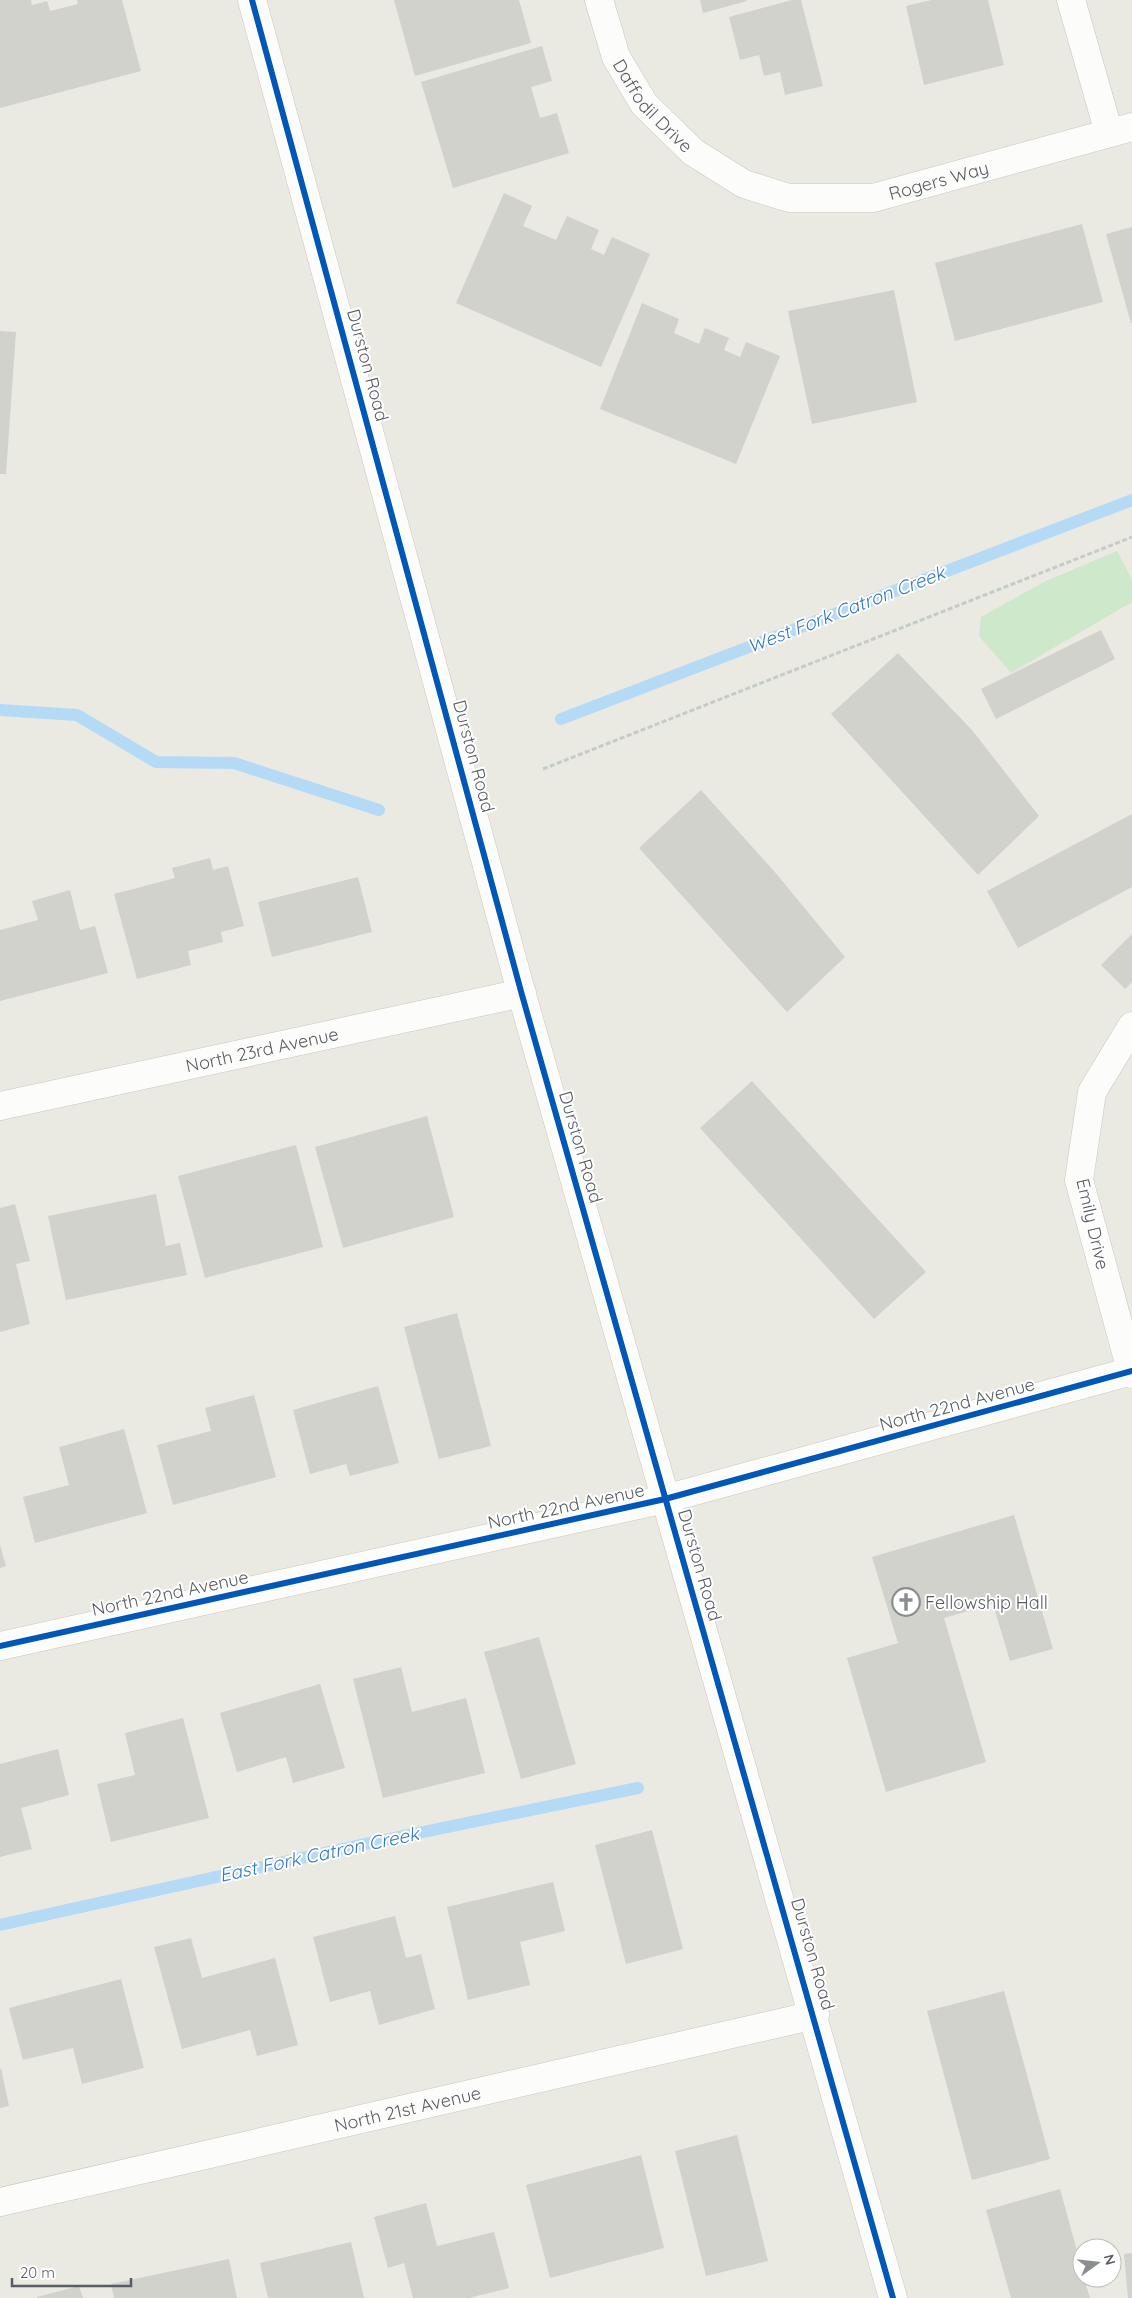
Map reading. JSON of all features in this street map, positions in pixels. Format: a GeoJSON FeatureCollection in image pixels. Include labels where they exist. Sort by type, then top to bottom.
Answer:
{"type":"FeatureCollection","features":[{"type":"Feature","properties":{"kind":"street","name":"Durston Road"},"geometry":{"type":"LineString","coordinates":[[252,0],[522,993],[665,1500],[815,2016],[892,2298]]}},
{"type":"Feature","properties":{"kind":"street","name":"Daffodil Drive"},"geometry":{"type":"LineString","coordinates":[[599,0],[616,57],[644,104],[693,152],[744,184]]}},
{"type":"Feature","properties":{"kind":"street"},"geometry":{"type":"LineString","coordinates":[[1071,0],[1120,130]]}},
{"type":"Feature","properties":{"kind":"street","name":"Rogers Way"},"geometry":{"type":"LineString","coordinates":[[744,184],[789,198],[873,198],[1120,130]]}},
{"type":"Feature","properties":{"kind":"street","name":"North 23rd Avenue"},"geometry":{"type":"LineString","coordinates":[[0,1106],[522,993]]}},
{"type":"Feature","properties":{"kind":"street","name":"Emily Drive"},"geometry":{"type":"LineString","coordinates":[[1132,1026],[1092,1092],[1079,1180],[1132,1372]]}},
{"type":"Feature","properties":{"kind":"street","name":"North 22nd Avenue"},"geometry":{"type":"LineString","coordinates":[[0,1646],[665,1500],[1132,1372]]}},
{"type":"Feature","properties":{"kind":"street","name":"North 21st Avenue"},"geometry":{"type":"LineString","coordinates":[[0,2202],[815,2016]]}},
{"type":"Feature","properties":{"kind":"path"},"geometry":{"type":"LineString","coordinates":[[543,769],[1132,537]]}},
{"type":"Feature","properties":{"kind":"green space"},"geometry":{"type":"Polygon","coordinates":[[[1117,551],[1132,580],[1132,602],[1011,673],[979,636],[981,617],[1046,581],[1117,551]]]}},
{"type":"Feature","properties":{"kind":"building"},"geometry":{"type":"Polygon","coordinates":[[[0,0],[31,0],[32,5],[47,1],[50,11],[78,4],[77,0],[122,0],[141,71],[0,108],[0,0]]]}},
{"type":"Feature","properties":{"kind":"building"},"geometry":{"type":"Polygon","coordinates":[[[394,0],[519,0],[531,43],[415,76],[394,0]]]}},
{"type":"Feature","properties":{"kind":"building"},"geometry":{"type":"Polygon","coordinates":[[[700,0],[746,0],[747,1],[703,13],[700,0]]]}},
{"type":"Feature","properties":{"kind":"building"},"geometry":{"type":"Polygon","coordinates":[[[792,0],[801,0],[823,86],[785,95],[780,72],[764,76],[759,55],[740,60],[729,17],[792,0]]]}},
{"type":"Feature","properties":{"kind":"building"},"geometry":{"type":"Polygon","coordinates":[[[931,0],[988,0],[1004,65],[924,85],[906,6],[931,0]]]}},
{"type":"Feature","properties":{"kind":"building"},"geometry":{"type":"Polygon","coordinates":[[[542,46],[552,81],[531,87],[540,118],[557,113],[569,153],[453,188],[421,82],[542,46]]]}},
{"type":"Feature","properties":{"kind":"building"},"geometry":{"type":"Polygon","coordinates":[[[504,193],[532,206],[523,226],[556,240],[567,216],[599,230],[591,249],[604,255],[612,237],[650,254],[601,367],[456,303],[504,193]]]}},
{"type":"Feature","properties":{"kind":"building"},"geometry":{"type":"Polygon","coordinates":[[[1082,224],[1103,302],[955,341],[935,263],[1082,224]]]}},
{"type":"Feature","properties":{"kind":"building"},"geometry":{"type":"Polygon","coordinates":[[[1132,227],[1132,323],[1131,323],[1106,234],[1132,227]]]}},
{"type":"Feature","properties":{"kind":"building"},"geometry":{"type":"Polygon","coordinates":[[[894,290],[917,402],[812,424],[788,311],[894,290]]]}},
{"type":"Feature","properties":{"kind":"building"},"geometry":{"type":"Polygon","coordinates":[[[642,303],[679,319],[674,333],[699,344],[705,328],[729,338],[724,350],[740,357],[746,342],[780,356],[736,464],[600,409],[642,303]]]}},
{"type":"Feature","properties":{"kind":"building"},"geometry":{"type":"Polygon","coordinates":[[[0,331],[16,332],[6,474],[0,474],[0,331]]]}},
{"type":"Feature","properties":{"kind":"building"},"geometry":{"type":"Polygon","coordinates":[[[1101,630],[1115,659],[996,719],[981,689],[1101,630]]]}},
{"type":"Feature","properties":{"kind":"building"},"geometry":{"type":"Polygon","coordinates":[[[898,653],[972,730],[1039,816],[978,875],[831,714],[898,653]]]}},
{"type":"Feature","properties":{"kind":"building"},"geometry":{"type":"Polygon","coordinates":[[[701,790],[774,871],[845,957],[787,1012],[639,848],[701,790]]]}},
{"type":"Feature","properties":{"kind":"building"},"geometry":{"type":"Polygon","coordinates":[[[1132,814],[1132,887],[1018,948],[987,891],[1132,814]]]}},
{"type":"Feature","properties":{"kind":"building"},"geometry":{"type":"Polygon","coordinates":[[[210,858],[213,870],[228,866],[244,926],[221,932],[223,942],[188,951],[191,965],[137,979],[114,894],[175,878],[172,868],[210,858]]]}},
{"type":"Feature","properties":{"kind":"building"},"geometry":{"type":"Polygon","coordinates":[[[358,877],[372,932],[272,957],[258,902],[358,877]]]}},
{"type":"Feature","properties":{"kind":"building"},"geometry":{"type":"Polygon","coordinates":[[[70,890],[80,930],[95,926],[108,973],[0,1001],[0,930],[38,920],[32,901],[70,890]]]}},
{"type":"Feature","properties":{"kind":"building"},"geometry":{"type":"Polygon","coordinates":[[[1132,934],[1132,982],[1125,989],[1101,965],[1132,934]]]}},
{"type":"Feature","properties":{"kind":"building"},"geometry":{"type":"Polygon","coordinates":[[[752,1081],[926,1272],[874,1319],[700,1128],[752,1081]]]}},
{"type":"Feature","properties":{"kind":"building"},"geometry":{"type":"Polygon","coordinates":[[[427,1116],[454,1217],[343,1248],[315,1147],[427,1116]]]}},
{"type":"Feature","properties":{"kind":"building"},"geometry":{"type":"Polygon","coordinates":[[[296,1145],[323,1247],[205,1278],[178,1176],[296,1145]]]}},
{"type":"Feature","properties":{"kind":"building"},"geometry":{"type":"Polygon","coordinates":[[[156,1194],[166,1246],[180,1243],[187,1275],[66,1300],[48,1216],[156,1194]]]}},
{"type":"Feature","properties":{"kind":"building"},"geometry":{"type":"Polygon","coordinates":[[[15,1204],[30,1261],[16,1264],[30,1324],[0,1332],[0,1208],[15,1204]]]}},
{"type":"Feature","properties":{"kind":"building"},"geometry":{"type":"Polygon","coordinates":[[[457,1313],[491,1446],[439,1459],[404,1327],[457,1313]]]}},
{"type":"Feature","properties":{"kind":"building"},"geometry":{"type":"Polygon","coordinates":[[[378,1386],[399,1463],[350,1476],[346,1464],[310,1474],[293,1410],[378,1386]]]}},
{"type":"Feature","properties":{"kind":"building"},"geometry":{"type":"Polygon","coordinates":[[[254,1395],[276,1477],[173,1505],[157,1445],[211,1431],[205,1408],[254,1395]]]}},
{"type":"Feature","properties":{"kind":"building"},"geometry":{"type":"Polygon","coordinates":[[[124,1429],[147,1513],[35,1543],[23,1497],[69,1485],[59,1447],[124,1429]]]}},
{"type":"Feature","properties":{"kind":"building"},"geometry":{"type":"Polygon","coordinates":[[[1014,1515],[1053,1649],[1010,1661],[993,1604],[944,1618],[986,1762],[886,1792],[847,1658],[898,1643],[872,1557],[1014,1515]]]}},
{"type":"Feature","properties":{"kind":"building"},"geometry":{"type":"Polygon","coordinates":[[[0,1545],[6,1566],[0,1568],[0,1545]]]}},
{"type":"Feature","properties":{"kind":"building"},"geometry":{"type":"Polygon","coordinates":[[[539,1637],[576,1764],[521,1779],[484,1652],[539,1637]]]}},
{"type":"Feature","properties":{"kind":"building"},"geometry":{"type":"Polygon","coordinates":[[[401,1667],[412,1712],[466,1698],[485,1773],[383,1798],[353,1679],[401,1667]]]}},
{"type":"Feature","properties":{"kind":"building"},"geometry":{"type":"Polygon","coordinates":[[[320,1684],[345,1768],[293,1783],[286,1757],[237,1772],[220,1713],[320,1684]]]}},
{"type":"Feature","properties":{"kind":"building"},"geometry":{"type":"Polygon","coordinates":[[[183,1718],[209,1818],[111,1842],[97,1784],[135,1775],[125,1733],[183,1718]]]}},
{"type":"Feature","properties":{"kind":"building"},"geometry":{"type":"Polygon","coordinates":[[[58,1749],[69,1795],[21,1808],[32,1849],[0,1857],[0,1764],[58,1749]]]}},
{"type":"Feature","properties":{"kind":"building"},"geometry":{"type":"Polygon","coordinates":[[[652,1830],[683,1949],[626,1964],[595,1845],[652,1830]]]}},
{"type":"Feature","properties":{"kind":"building"},"geometry":{"type":"Polygon","coordinates":[[[553,1882],[565,1931],[520,1942],[530,1985],[468,2000],[447,1907],[553,1882]]]}},
{"type":"Feature","properties":{"kind":"building"},"geometry":{"type":"Polygon","coordinates":[[[395,1916],[406,1958],[421,1954],[435,2009],[379,2025],[370,1991],[330,2002],[313,1937],[395,1916]]]}},
{"type":"Feature","properties":{"kind":"building"},"geometry":{"type":"Polygon","coordinates":[[[191,1938],[202,1978],[275,1958],[298,2045],[257,2056],[250,2030],[182,2049],[154,1947],[191,1938]]]}},
{"type":"Feature","properties":{"kind":"building"},"geometry":{"type":"Polygon","coordinates":[[[121,1979],[144,2068],[82,2084],[73,2048],[23,2060],[9,2008],[121,1979]]]}},
{"type":"Feature","properties":{"kind":"building"},"geometry":{"type":"Polygon","coordinates":[[[1004,1991],[1050,2159],[972,2180],[927,2011],[1004,1991]]]}},
{"type":"Feature","properties":{"kind":"building"},"geometry":{"type":"Polygon","coordinates":[[[0,2069],[9,2106],[0,2108],[0,2069]]]}},
{"type":"Feature","properties":{"kind":"building"},"geometry":{"type":"Polygon","coordinates":[[[737,2135],[768,2261],[706,2276],[675,2151],[737,2135]]]}},
{"type":"Feature","properties":{"kind":"building"},"geometry":{"type":"Polygon","coordinates":[[[641,2155],[664,2248],[550,2278],[526,2185],[641,2155]]]}},
{"type":"Feature","properties":{"kind":"building"},"geometry":{"type":"Polygon","coordinates":[[[1060,2189],[1073,2238],[1072,2288],[1087,2288],[1090,2298],[1011,2298],[986,2210],[1060,2189]]]}},
{"type":"Feature","properties":{"kind":"building"},"geometry":{"type":"Polygon","coordinates":[[[426,2203],[437,2246],[494,2232],[509,2288],[469,2298],[413,2298],[404,2263],[388,2268],[374,2217],[426,2203]]]}},
{"type":"Feature","properties":{"kind":"building"},"geometry":{"type":"Polygon","coordinates":[[[351,2242],[364,2298],[268,2298],[260,2263],[351,2242]]]}},
{"type":"Feature","properties":{"kind":"building"},"geometry":{"type":"Polygon","coordinates":[[[1132,2253],[1132,2298],[1128,2298],[1124,2254],[1132,2253]]]}},
{"type":"Feature","properties":{"kind":"building"},"geometry":{"type":"Polygon","coordinates":[[[229,2259],[237,2298],[114,2298],[111,2284],[229,2259]]]}},
{"type":"Feature","properties":{"kind":"building"},"geometry":{"type":"Polygon","coordinates":[[[79,2286],[83,2298],[37,2298],[37,2297],[79,2286]]]}},
{"type":"Feature","properties":{"kind":"waterway","name":"West Fork Catron Creek"},"geometry":{"type":"LineString","coordinates":[[561,719],[1132,500]]}},
{"type":"Feature","properties":{"kind":"waterway","name":"West Fork Catron Creek"},"geometry":{"type":"LineString","coordinates":[[0,710],[77,715],[156,762],[234,763],[379,810]]}},
{"type":"Feature","properties":{"kind":"waterway","name":"East Fork Catron Creek"},"geometry":{"type":"LineString","coordinates":[[0,1925],[360,1845],[638,1788]]}},
{"type":"Feature","properties":{"kind":"cycle path"},"geometry":{"type":"LineString","coordinates":[[252,0],[567,1158],[848,2135],[893,2298]]}},
{"type":"Feature","properties":{"kind":"cycle path"},"geometry":{"type":"LineString","coordinates":[[0,1646],[665,1499],[1132,1371]]}},
{"type":"Feature","properties":{"kind":"place","name":"Fellowship Hall"},"geometry":{"type":"Point","coordinates":[906,1602]}}]}
